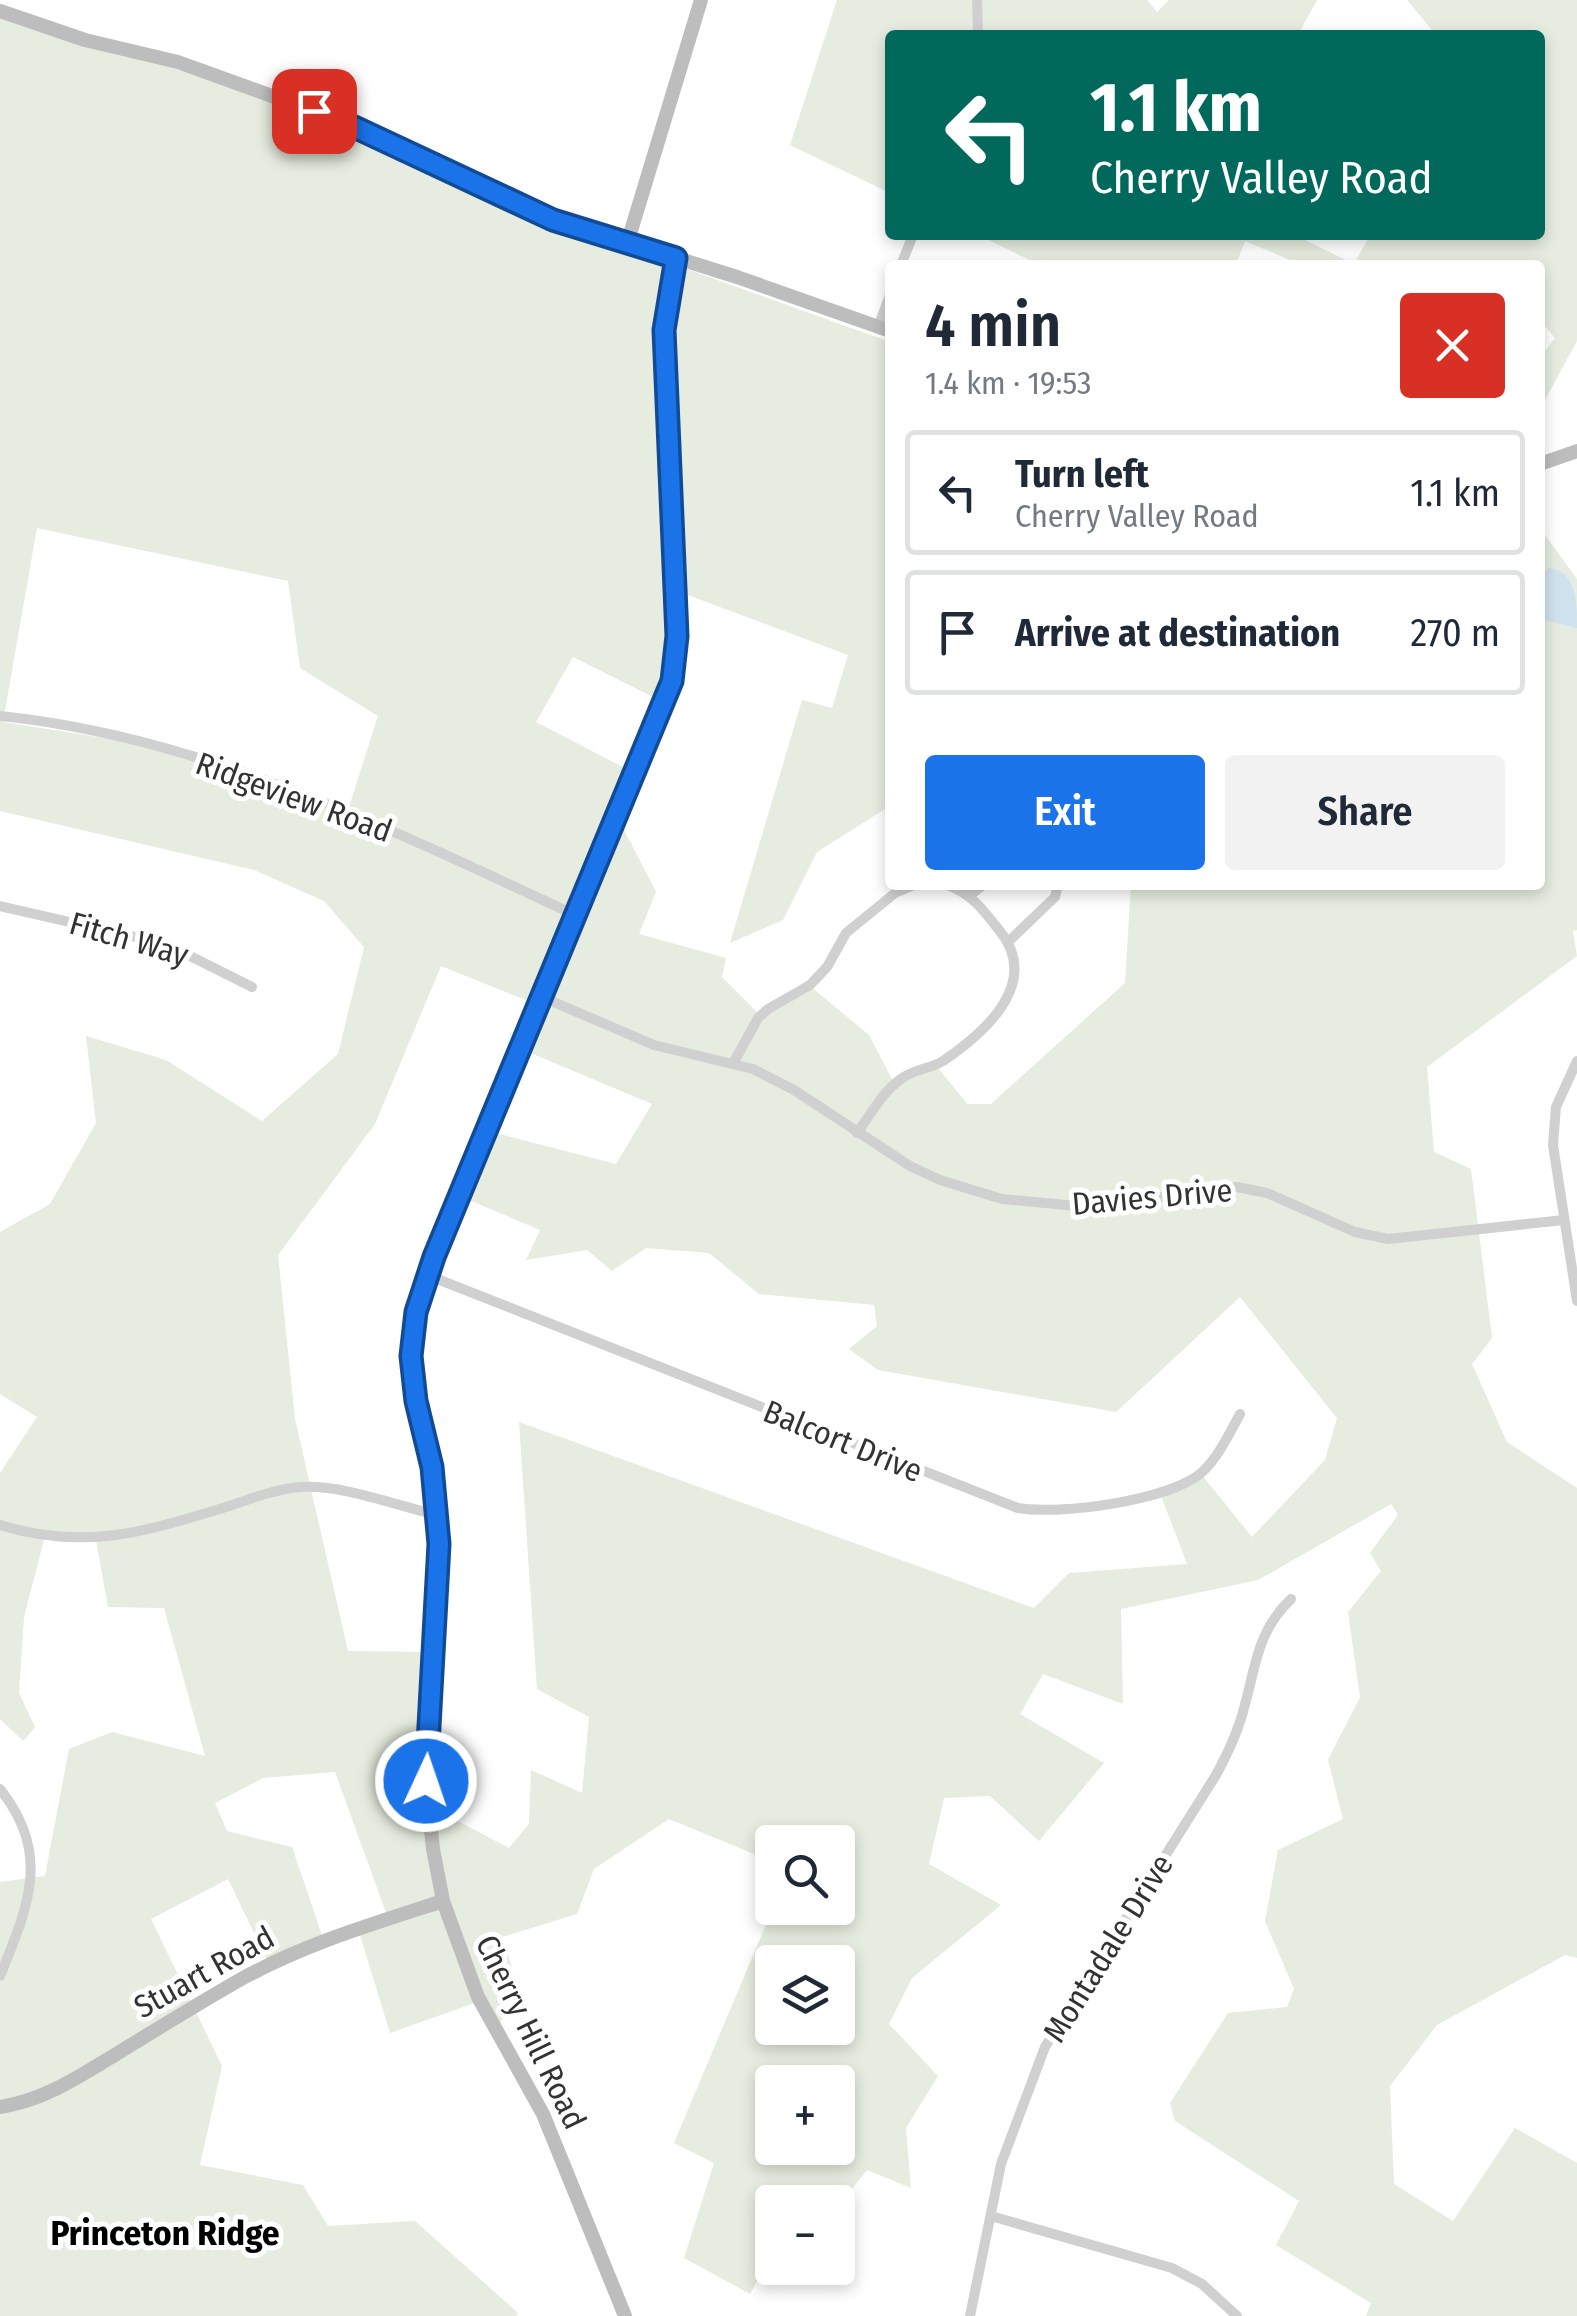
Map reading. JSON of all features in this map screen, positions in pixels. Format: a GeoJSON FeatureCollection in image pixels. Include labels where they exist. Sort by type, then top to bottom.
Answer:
{"type":"FeatureCollection","features":[{"type":"Feature","properties":{"kind":"street"},"geometry":{"type":"LineString","coordinates":[[626,244],[701,0]]}},
{"type":"Feature","properties":{"kind":"street"},"geometry":{"type":"LineString","coordinates":[[977,0],[978,30]]}},
{"type":"Feature","properties":{"kind":"street"},"geometry":{"type":"LineString","coordinates":[[0,11],[85,40],[178,62],[348,124],[537,213],[884,329]]}},
{"type":"Feature","properties":{"kind":"street","name":"Cherry Hill Road"},"geometry":{"type":"LineString","coordinates":[[625,2316],[549,2129],[478,1997],[443,1901],[432,1846],[426,1781],[439,1544],[432,1467],[416,1401],[411,1356],[416,1312],[427,1276],[665,700],[676,660],[664,330],[676,258]]}},
{"type":"Feature","properties":{"kind":"street"},"geometry":{"type":"LineString","coordinates":[[1545,462],[1577,450]]}},
{"type":"Feature","properties":{"kind":"street","name":"Ridgeview Road"},"geometry":{"type":"LineString","coordinates":[[0,716],[104,732],[261,780],[347,812],[576,915]]}},
{"type":"Feature","properties":{"kind":"street"},"geometry":{"type":"LineString","coordinates":[[734,1062],[758,1018],[810,986],[846,933],[902,890]]}},
{"type":"Feature","properties":{"kind":"street"},"geometry":{"type":"LineString","coordinates":[[857,1134],[902,1077],[943,1061],[1001,1012],[1014,978],[1008,942],[969,896],[957,890]]}},
{"type":"Feature","properties":{"kind":"street"},"geometry":{"type":"LineString","coordinates":[[969,896],[977,890]]}},
{"type":"Feature","properties":{"kind":"street"},"geometry":{"type":"LineString","coordinates":[[1008,942],[1055,897],[1057,890]]}},
{"type":"Feature","properties":{"kind":"street","name":"Fitch Way"},"geometry":{"type":"LineString","coordinates":[[0,906],[166,944],[252,987]]}},
{"type":"Feature","properties":{"kind":"street","name":"Davies Drive"},"geometry":{"type":"LineString","coordinates":[[542,997],[647,1042],[734,1062],[794,1090],[910,1166],[940,1180],[1028,1203],[1120,1205],[1238,1187],[1266,1193],[1355,1232],[1388,1239],[1564,1220]]}},
{"type":"Feature","properties":{"kind":"street"},"geometry":{"type":"LineString","coordinates":[[1577,1061],[1560,1092],[1553,1127],[1577,1302]]}},
{"type":"Feature","properties":{"kind":"street","name":"Balcort Drive"},"geometry":{"type":"LineString","coordinates":[[427,1276],[1018,1508],[1070,1511],[1188,1482],[1208,1466],[1240,1414]]}},
{"type":"Feature","properties":{"kind":"street"},"geometry":{"type":"LineString","coordinates":[[0,1524],[50,1536],[116,1537],[278,1491],[312,1487],[437,1515]]}},
{"type":"Feature","properties":{"kind":"street","name":"Montadale Drive"},"geometry":{"type":"LineString","coordinates":[[970,2316],[1007,2143],[1045,2048],[1216,1775],[1238,1730],[1260,1642],[1276,1614],[1291,1600]]}},
{"type":"Feature","properties":{"kind":"street"},"geometry":{"type":"LineString","coordinates":[[0,1789],[20,1820],[32,1871],[28,1904],[0,1976]]}},
{"type":"Feature","properties":{"kind":"street","name":"Stuart Road"},"geometry":{"type":"LineString","coordinates":[[0,2106],[24,2102],[60,2088],[280,1959],[346,1932],[443,1901]]}},
{"type":"Feature","properties":{"kind":"street"},"geometry":{"type":"LineString","coordinates":[[991,2216],[1172,2268],[1202,2284],[1236,2316]]}},
{"type":"Feature","properties":{"kind":"shaded area"},"geometry":{"type":"Polygon","coordinates":[[[837,0],[1147,0],[1157,12],[1169,0],[1317,0],[1301,30],[885,30],[885,191],[790,145],[837,0]]]}},
{"type":"Feature","properties":{"kind":"shaded area"},"geometry":{"type":"Polygon","coordinates":[[[1407,0],[1577,0],[1577,341],[1545,400],[1545,351],[1555,338],[1545,326],[1545,260],[1356,260],[1367,240],[1545,240],[1545,30],[1432,30],[1407,0]]]}},
{"type":"Feature","properties":{"kind":"shaded area"},"geometry":{"type":"Polygon","coordinates":[[[0,13],[267,91],[631,249],[885,340],[885,809],[817,852],[783,920],[730,943],[802,700],[832,708],[848,655],[677,591],[665,703],[573,657],[536,722],[640,776],[619,820],[656,892],[639,934],[726,958],[722,977],[760,1015],[810,986],[869,1035],[894,1083],[935,1064],[967,1104],[991,1104],[1125,983],[1131,890],[1545,890],[1545,535],[1577,579],[1577,930],[1573,931],[1577,956],[1427,1067],[1434,1152],[1471,1169],[1492,1338],[1472,1364],[1507,1442],[1577,1488],[1577,1958],[1565,1955],[1437,2025],[1390,2086],[1394,2184],[1453,2221],[1515,2128],[1577,2163],[1577,2316],[1366,2316],[1371,2303],[1276,2245],[1299,2201],[1175,2121],[1170,2103],[1228,2013],[1287,2007],[1294,1989],[1265,1921],[1278,1850],[1343,1819],[1328,1760],[1360,1697],[1348,1612],[1381,1571],[1370,1553],[1398,1515],[1391,1504],[1258,1580],[1121,1609],[1123,1704],[1043,1674],[1020,1714],[1104,1763],[1039,1841],[990,1796],[944,1798],[929,1864],[1001,1905],[912,1978],[889,2024],[938,2076],[906,2128],[911,2188],[867,2170],[855,2185],[755,2185],[755,2285],[750,2294],[684,2258],[714,2163],[674,2143],[755,1951],[755,2045],[855,2045],[855,1945],[757,1945],[766,1925],[855,1925],[855,1825],[755,1825],[755,1856],[669,1819],[594,1869],[577,1914],[502,1937],[520,1992],[496,2029],[480,2001],[390,2033],[359,1932],[389,1921],[335,1772],[263,1778],[215,1803],[227,1831],[292,1847],[325,1944],[270,1966],[228,1879],[151,1919],[222,2066],[200,2165],[303,2185],[328,2226],[415,2221],[518,2313],[0,2316],[0,1882],[45,1876],[69,1749],[112,1732],[205,1756],[164,1608],[108,1607],[96,1540],[44,1540],[24,1617],[19,1693],[35,1727],[23,1741],[0,1719],[0,1473],[37,1417],[0,1394],[0,1232],[50,1204],[96,1123],[86,1036],[166,1060],[262,1121],[338,1054],[364,947],[324,901],[254,870],[0,811],[0,13]],[[37,528],[3,722],[161,747],[348,810],[378,716],[300,668],[288,581],[37,528]],[[441,966],[375,1124],[278,1255],[295,1419],[348,1651],[426,1652],[424,1803],[509,1848],[529,1824],[531,1770],[582,1793],[589,1717],[537,1689],[519,1422],[1034,1608],[1069,1573],[1187,1564],[1158,1488],[1201,1474],[1252,1537],[1325,1460],[1337,1418],[1240,1297],[1116,1412],[878,1370],[849,1349],[877,1326],[874,1305],[759,1294],[709,1253],[646,1248],[612,1271],[587,1250],[526,1260],[540,1230],[464,1198],[492,1132],[616,1164],[652,1104],[526,1051],[543,1007],[441,966]]]}},
{"type":"Feature","properties":{"kind":"shaded area"},"geometry":{"type":"Polygon","coordinates":[[[988,240],[1305,240],[1346,260],[1290,260],[1245,241],[1238,260],[1030,260],[988,240]]]}},
{"type":"Feature","properties":{"kind":"water"},"geometry":{"type":"Polygon","coordinates":[[[1558,570],[1570,582],[1576,599],[1577,628],[1545,620],[1545,571],[1558,570]]]}},
{"type":"Feature","properties":{"kind":"district","name":"Princeton Ridge"},"geometry":{"type":"Point","coordinates":[165,2233]}},
{"type":"Feature","properties":{"kind":"route"},"geometry":{"type":"LineString","coordinates":[[314,111],[553,220],[676,258],[664,312],[677,636],[672,681],[434,1257],[414,1324],[412,1380],[436,1490],[439,1544],[426,1781]]}}]}
